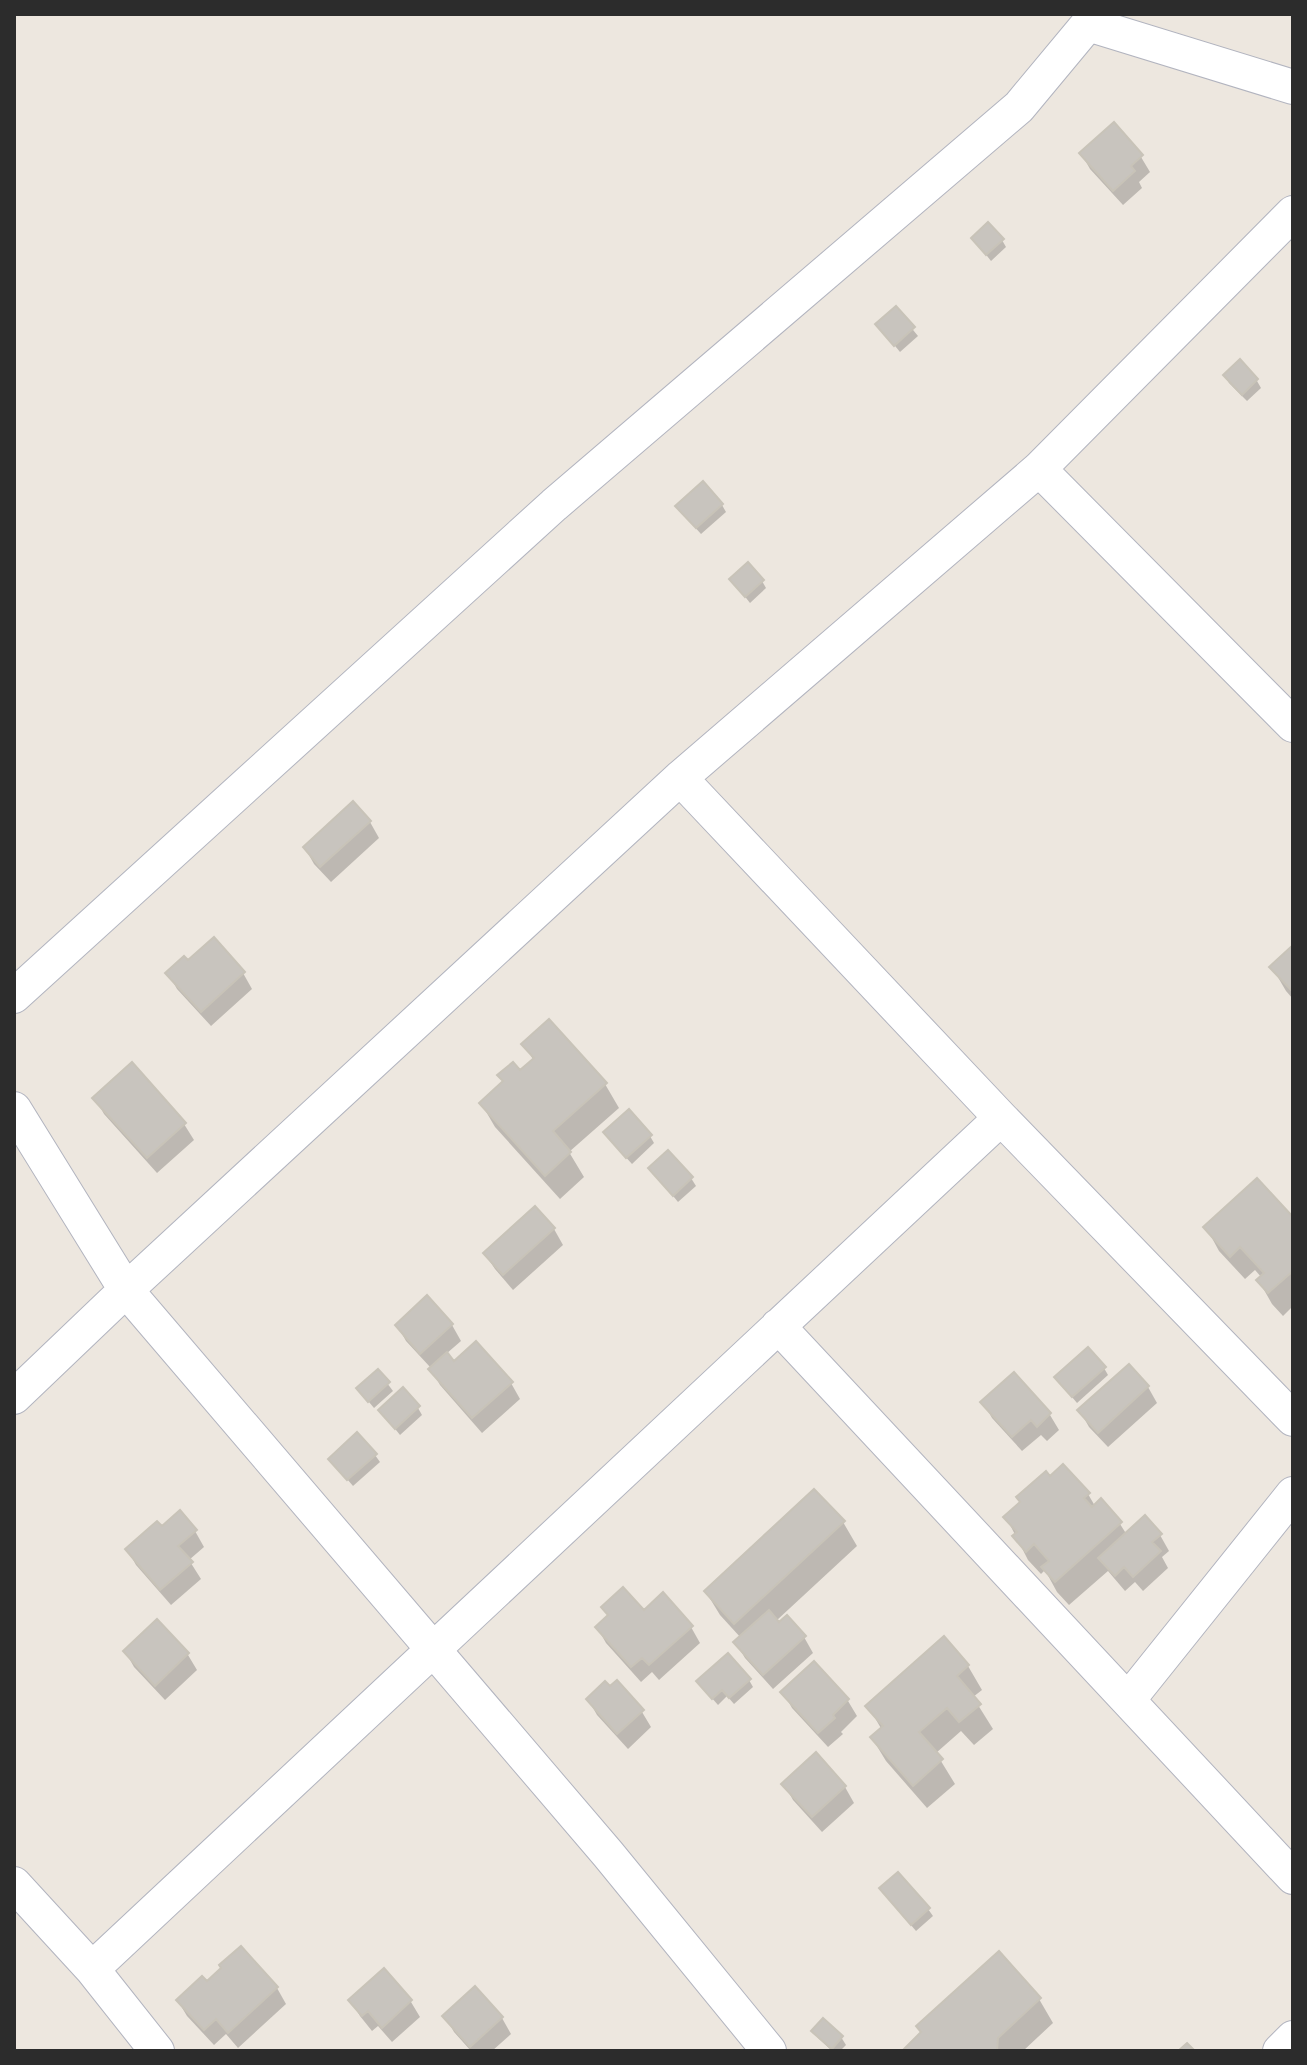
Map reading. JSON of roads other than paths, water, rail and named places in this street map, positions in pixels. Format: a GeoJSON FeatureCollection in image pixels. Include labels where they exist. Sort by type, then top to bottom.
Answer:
{"type":"FeatureCollection","features":[{"type":"Feature","properties":{"kind":"street"},"geometry":{"type":"LineString","coordinates":[[14,996],[554,505],[1019,107],[1091,19],[1293,87]]}},
{"type":"Feature","properties":{"kind":"street"},"geometry":{"type":"LineString","coordinates":[[14,1397],[680,778],[1039,469],[1293,213]]}},
{"type":"Feature","properties":{"kind":"street"},"geometry":{"type":"LineString","coordinates":[[1039,469],[1293,725]]}},
{"type":"Feature","properties":{"kind":"street"},"geometry":{"type":"LineString","coordinates":[[680,778],[1001,1118],[1293,1419]]}},
{"type":"Feature","properties":{"kind":"street"},"geometry":{"type":"LineString","coordinates":[[14,1109],[126,1290],[608,1854],[769,2051]]}},
{"type":"Feature","properties":{"kind":"street"},"geometry":{"type":"LineString","coordinates":[[92,1969],[1001,1118]]}},
{"type":"Feature","properties":{"kind":"street"},"geometry":{"type":"LineString","coordinates":[[778,1326],[1293,1877]]}},
{"type":"Feature","properties":{"kind":"street"},"geometry":{"type":"LineString","coordinates":[[1128,1700],[1293,1494]]}},
{"type":"Feature","properties":{"kind":"street"},"geometry":{"type":"LineString","coordinates":[[14,1884],[92,1969],[157,2051]]}},
{"type":"Feature","properties":{"kind":"street"},"geometry":{"type":"LineString","coordinates":[[1280,2051],[1293,2038]]}}]}
